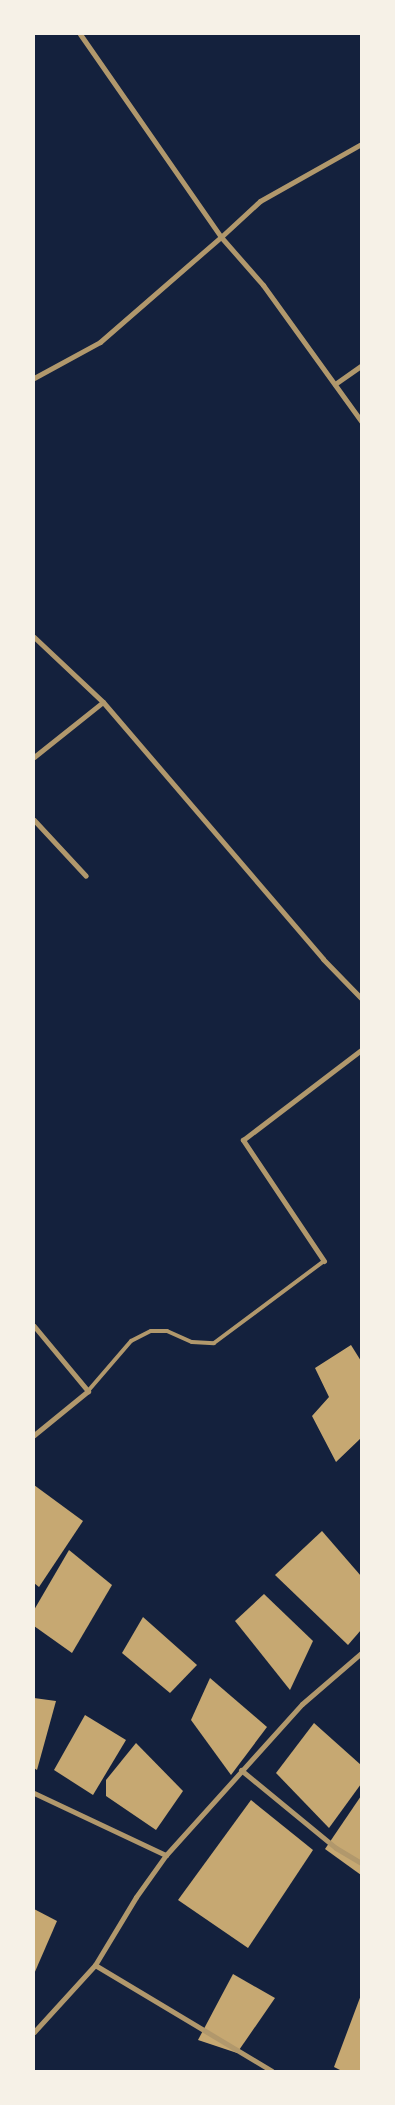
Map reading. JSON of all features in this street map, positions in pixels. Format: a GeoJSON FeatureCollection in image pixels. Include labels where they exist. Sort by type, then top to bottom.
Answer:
{"type":"FeatureCollection","features":[{"type":"Feature","properties":{"kind":"street"},"geometry":{"type":"LineString","coordinates":[[80,34],[221,237],[263,285],[361,420]]}},
{"type":"Feature","properties":{"kind":"street"},"geometry":{"type":"LineString","coordinates":[[34,378],[100,342],[260,201],[361,144]]}},
{"type":"Feature","properties":{"kind":"street"},"geometry":{"type":"LineString","coordinates":[[336,384],[361,366]]}},
{"type":"Feature","properties":{"kind":"street"},"geometry":{"type":"LineString","coordinates":[[34,637],[103,702],[323,959],[361,998]]}},
{"type":"Feature","properties":{"kind":"street"},"geometry":{"type":"LineString","coordinates":[[34,758],[103,702]]}},
{"type":"Feature","properties":{"kind":"street"},"geometry":{"type":"LineString","coordinates":[[34,820],[86,876]]}},
{"type":"Feature","properties":{"kind":"street"},"geometry":{"type":"LineString","coordinates":[[324,1261],[243,1140],[361,1050]]}},
{"type":"Feature","properties":{"kind":"street"},"geometry":{"type":"LineString","coordinates":[[34,1326],[88,1391],[34,1434]]}},
{"type":"Feature","properties":{"kind":"street"},"geometry":{"type":"LineString","coordinates":[[34,2032],[94,1965],[136,1897],[166,1855],[302,1704],[361,1653]]}},
{"type":"Feature","properties":{"kind":"street"},"geometry":{"type":"LineString","coordinates":[[241,1770],[336,1848],[361,1863]]}},
{"type":"Feature","properties":{"kind":"street"},"geometry":{"type":"LineString","coordinates":[[34,1793],[166,1855]]}},
{"type":"Feature","properties":{"kind":"street"},"geometry":{"type":"LineString","coordinates":[[94,1965],[272,2071]]}},
{"type":"Feature","properties":{"kind":"lane"},"geometry":{"type":"LineString","coordinates":[[88,1391],[131,1341],[151,1331],[167,1331],[192,1342],[214,1344],[324,1261]]}},
{"type":"Feature","properties":{"kind":"building"},"geometry":{"type":"Polygon","coordinates":[[[351,1345],[361,1361],[361,1438],[336,1462],[312,1416],[329,1397],[315,1368],[351,1345]]]}},
{"type":"Feature","properties":{"kind":"building"},"geometry":{"type":"Polygon","coordinates":[[[34,1485],[83,1521],[39,1587],[34,1583],[34,1485]]]}},
{"type":"Feature","properties":{"kind":"building"},"geometry":{"type":"Polygon","coordinates":[[[322,1531],[361,1576],[361,1630],[348,1645],[275,1575],[322,1531]]]}},
{"type":"Feature","properties":{"kind":"building"},"geometry":{"type":"Polygon","coordinates":[[[69,1550],[112,1585],[72,1653],[34,1626],[34,1610],[69,1550]]]}},
{"type":"Feature","properties":{"kind":"building"},"geometry":{"type":"Polygon","coordinates":[[[264,1594],[313,1641],[290,1690],[235,1621],[264,1594]]]}},
{"type":"Feature","properties":{"kind":"building"},"geometry":{"type":"Polygon","coordinates":[[[143,1617],[197,1665],[170,1693],[122,1653],[143,1617]]]}},
{"type":"Feature","properties":{"kind":"building"},"geometry":{"type":"Polygon","coordinates":[[[210,1678],[267,1727],[231,1775],[191,1720],[210,1678]]]}},
{"type":"Feature","properties":{"kind":"building"},"geometry":{"type":"Polygon","coordinates":[[[34,1698],[56,1701],[37,1770],[34,1768],[34,1698]]]}},
{"type":"Feature","properties":{"kind":"building"},"geometry":{"type":"Polygon","coordinates":[[[85,1715],[126,1740],[93,1795],[54,1770],[85,1715]]]}},
{"type":"Feature","properties":{"kind":"building"},"geometry":{"type":"Polygon","coordinates":[[[314,1723],[361,1765],[361,1784],[329,1828],[276,1773],[314,1723]]]}},
{"type":"Feature","properties":{"kind":"building"},"geometry":{"type":"Polygon","coordinates":[[[136,1743],[183,1791],[156,1830],[106,1796],[106,1780],[136,1743]]]}},
{"type":"Feature","properties":{"kind":"building"},"geometry":{"type":"Polygon","coordinates":[[[361,1796],[361,1875],[325,1849],[361,1796]]]}},
{"type":"Feature","properties":{"kind":"building"},"geometry":{"type":"Polygon","coordinates":[[[251,1800],[313,1850],[248,1948],[178,1900],[251,1800]]]}},
{"type":"Feature","properties":{"kind":"building"},"geometry":{"type":"Polygon","coordinates":[[[34,1909],[57,1921],[34,1974],[34,1909]]]}},
{"type":"Feature","properties":{"kind":"building"},"geometry":{"type":"Polygon","coordinates":[[[233,1974],[275,1998],[237,2053],[198,2040],[233,1974]]]}},
{"type":"Feature","properties":{"kind":"building"},"geometry":{"type":"Polygon","coordinates":[[[361,1995],[361,2071],[342,2071],[334,2067],[361,1995]]]}}]}
